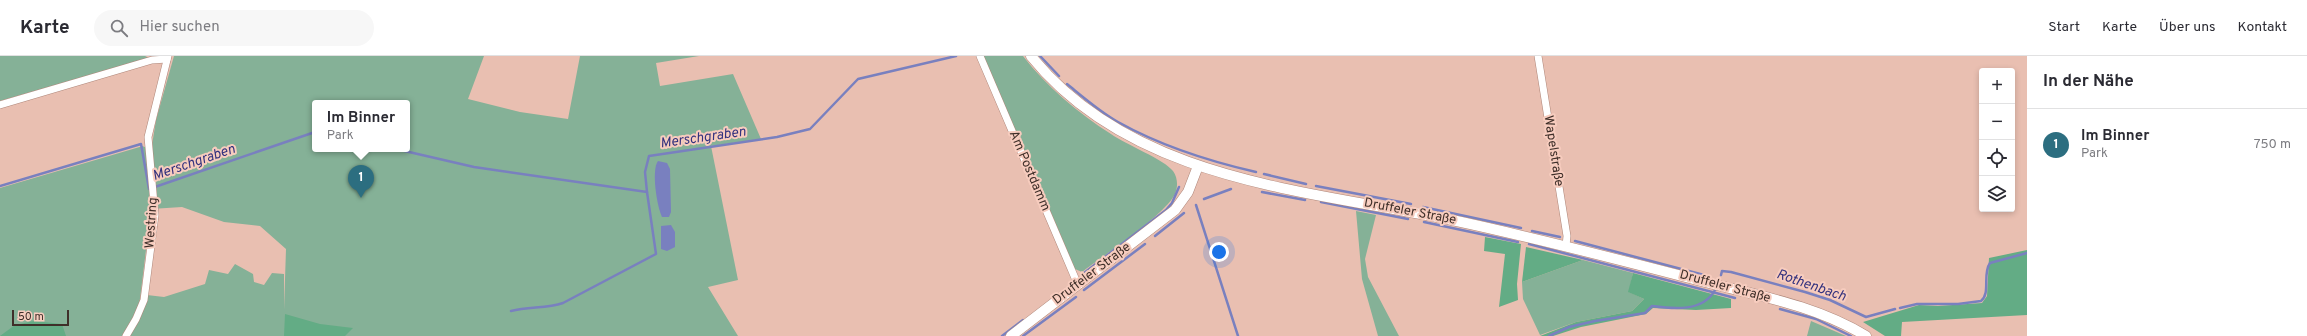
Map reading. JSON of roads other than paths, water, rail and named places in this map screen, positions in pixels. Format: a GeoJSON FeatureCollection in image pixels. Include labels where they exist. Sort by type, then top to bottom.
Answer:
{"type":"FeatureCollection","features":[{"type":"Feature","properties":{"kind":"street","name":"Am Postdamm"},"geometry":{"type":"LineString","coordinates":[[980,56],[1078,285]]}},
{"type":"Feature","properties":{"kind":"street"},"geometry":{"type":"LineString","coordinates":[[1031,56],[1074,98],[1115,128],[1142,144],[1198,166]]}},
{"type":"Feature","properties":{"kind":"street","name":"Wapelstraße"},"geometry":{"type":"LineString","coordinates":[[1538,56],[1567,236],[1566,246]]}},
{"type":"Feature","properties":{"kind":"street","name":"Westring"},"geometry":{"type":"LineString","coordinates":[[0,105],[152,60],[168,58],[148,138],[155,215],[144,300],[136,319],[126,336]]}},
{"type":"Feature","properties":{"kind":"street","name":"Druffeler Straße"},"geometry":{"type":"LineString","coordinates":[[1011,336],[1175,210],[1188,192],[1198,166],[1310,193],[1423,214],[1566,246],[1805,308],[1830,317],[1866,336]]}},
{"type":"Feature","properties":{"kind":"water"},"geometry":{"type":"Polygon","coordinates":[[[658,161],[667,163],[670,169],[671,212],[669,217],[662,217],[657,197],[655,172],[658,161]]]}},
{"type":"Feature","properties":{"kind":"water"},"geometry":{"type":"Polygon","coordinates":[[[671,225],[675,232],[675,247],[667,251],[661,249],[661,226],[671,225]]]}},
{"type":"Feature","properties":{"kind":"waterway","name":"Merschgraben"},"geometry":{"type":"LineString","coordinates":[[409,152],[474,167],[647,192],[645,172],[649,156],[777,137],[810,129],[858,79],[956,56]]}},
{"type":"Feature","properties":{"kind":"waterway"},"geometry":{"type":"LineString","coordinates":[[1040,56],[1059,76]]}},
{"type":"Feature","properties":{"kind":"waterway"},"geometry":{"type":"LineString","coordinates":[[1067,84],[1111,118],[1134,131],[1185,152],[1256,172]]}},
{"type":"Feature","properties":{"kind":"waterway","name":"Merschgraben"},"geometry":{"type":"LineString","coordinates":[[0,186],[141,144],[149,189],[312,133]]}},
{"type":"Feature","properties":{"kind":"waterway"},"geometry":{"type":"LineString","coordinates":[[1264,174],[1306,184]]}},
{"type":"Feature","properties":{"kind":"waterway"},"geometry":{"type":"LineString","coordinates":[[1316,186],[1411,204]]}},
{"type":"Feature","properties":{"kind":"waterway"},"geometry":{"type":"LineString","coordinates":[[1084,273],[1166,210],[1172,203],[1179,187]]}},
{"type":"Feature","properties":{"kind":"waterway"},"geometry":{"type":"LineString","coordinates":[[1204,199],[1231,189]]}},
{"type":"Feature","properties":{"kind":"waterway"},"geometry":{"type":"LineString","coordinates":[[511,311],[563,303],[656,254],[647,192]]}},
{"type":"Feature","properties":{"kind":"waterway"},"geometry":{"type":"LineString","coordinates":[[1262,192],[1305,200]]}},
{"type":"Feature","properties":{"kind":"waterway"},"geometry":{"type":"LineString","coordinates":[[1321,202],[1408,219]]}},
{"type":"Feature","properties":{"kind":"waterway"},"geometry":{"type":"LineString","coordinates":[[1196,205],[1238,336]]}},
{"type":"Feature","properties":{"kind":"waterway"},"geometry":{"type":"LineString","coordinates":[[1423,207],[1521,228]]}},
{"type":"Feature","properties":{"kind":"waterway"},"geometry":{"type":"LineString","coordinates":[[1155,236],[1184,213]]}},
{"type":"Feature","properties":{"kind":"waterway"},"geometry":{"type":"LineString","coordinates":[[1424,222],[1518,242]]}},
{"type":"Feature","properties":{"kind":"waterway"},"geometry":{"type":"LineString","coordinates":[[1532,231],[1560,237]]}},
{"type":"Feature","properties":{"kind":"waterway"},"geometry":{"type":"LineString","coordinates":[[1575,241],[1704,275]]}},
{"type":"Feature","properties":{"kind":"waterway"},"geometry":{"type":"LineString","coordinates":[[1084,290],[1145,244]]}},
{"type":"Feature","properties":{"kind":"waterway"},"geometry":{"type":"LineString","coordinates":[[1529,244],[1735,298]]}},
{"type":"Feature","properties":{"kind":"waterway","name":"Rothenbach"},"geometry":{"type":"LineString","coordinates":[[1900,308],[1917,304],[1958,304],[1981,301],[1986,293],[1987,272],[1990,263],[2027,253]]}},
{"type":"Feature","properties":{"kind":"waterway","name":"Rothenbach"},"geometry":{"type":"LineString","coordinates":[[1721,275],[1722,271],[1731,272],[1805,292],[1830,300],[1866,317],[1895,309]]}},
{"type":"Feature","properties":{"kind":"waterway"},"geometry":{"type":"LineString","coordinates":[[1549,336],[1569,327],[1645,313],[1652,306],[1669,308],[1696,306],[1710,297],[1715,290]]}},
{"type":"Feature","properties":{"kind":"waterway"},"geometry":{"type":"LineString","coordinates":[[1023,336],[1076,297]]}},
{"type":"Feature","properties":{"kind":"waterway"},"geometry":{"type":"LineString","coordinates":[[1780,309],[1816,319],[1851,336]]}},
{"type":"Feature","properties":{"kind":"waterway"},"geometry":{"type":"LineString","coordinates":[[1002,336],[1023,320]]}},
{"type":"Feature","properties":{"kind":"place","name":"Im Binner"},"geometry":{"type":"Point","coordinates":[361,198]}}]}
